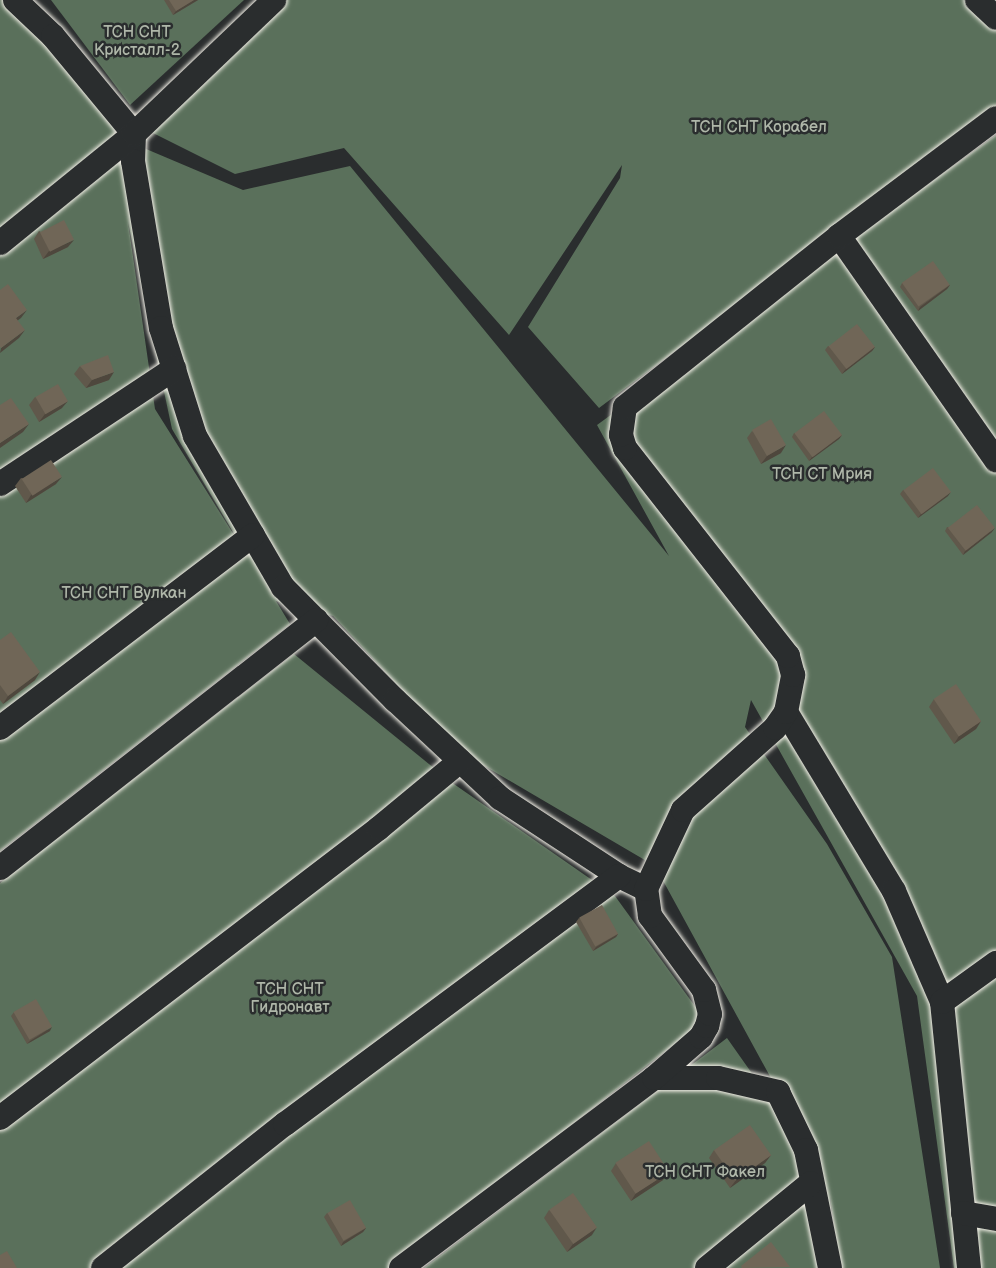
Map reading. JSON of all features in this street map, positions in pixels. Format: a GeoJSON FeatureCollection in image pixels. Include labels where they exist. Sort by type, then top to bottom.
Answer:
{"type":"FeatureCollection","features":[{"type":"Feature","properties":{"kind":"street"},"geometry":{"type":"LineString","coordinates":[[0,4],[6,0]]}},
{"type":"Feature","properties":{"kind":"street"},"geometry":{"type":"LineString","coordinates":[[15,0],[53,36],[134,134],[133,161],[161,328],[195,436],[283,587],[460,761],[501,798],[619,876],[646,889]]}},
{"type":"Feature","properties":{"kind":"street"},"geometry":{"type":"LineString","coordinates":[[0,243],[134,134],[274,0]]}},
{"type":"Feature","properties":{"kind":"street"},"geometry":{"type":"LineString","coordinates":[[977,0],[996,18]]}},
{"type":"Feature","properties":{"kind":"street"},"geometry":{"type":"LineString","coordinates":[[401,1268],[654,1078],[701,1037],[710,1014],[704,990],[650,916],[646,889],[683,810],[775,728],[786,712],[793,675],[788,656],[625,448],[621,421],[634,397],[839,236],[996,118]]}},
{"type":"Feature","properties":{"kind":"street"},"geometry":{"type":"LineString","coordinates":[[839,236],[996,460]]}},
{"type":"Feature","properties":{"kind":"street"},"geometry":{"type":"LineString","coordinates":[[0,484],[174,369]]}},
{"type":"Feature","properties":{"kind":"street"},"geometry":{"type":"LineString","coordinates":[[0,728],[253,535]]}},
{"type":"Feature","properties":{"kind":"street"},"geometry":{"type":"LineString","coordinates":[[0,868],[316,620]]}},
{"type":"Feature","properties":{"kind":"street"},"geometry":{"type":"LineString","coordinates":[[786,712],[894,891],[942,1002],[969,1268]]}},
{"type":"Feature","properties":{"kind":"street"},"geometry":{"type":"LineString","coordinates":[[0,1118],[460,761]]}},
{"type":"Feature","properties":{"kind":"street"},"geometry":{"type":"LineString","coordinates":[[103,1268],[285,1124],[619,876]]}},
{"type":"Feature","properties":{"kind":"street"},"geometry":{"type":"LineString","coordinates":[[942,1002],[996,963]]}},
{"type":"Feature","properties":{"kind":"street"},"geometry":{"type":"LineString","coordinates":[[654,1078],[718,1078],[778,1092],[806,1150],[830,1268]]}},
{"type":"Feature","properties":{"kind":"street"},"geometry":{"type":"LineString","coordinates":[[706,1268],[811,1183]]}},
{"type":"Feature","properties":{"kind":"street"},"geometry":{"type":"LineString","coordinates":[[963,1213],[996,1219]]}},
{"type":"Feature","properties":{"kind":"green space"},"geometry":{"type":"Polygon","coordinates":[[[0,0],[14,0],[114,126],[119,161],[139,146],[243,190],[350,166],[669,556],[597,425],[996,135],[996,1268],[954,1268],[917,996],[751,700],[745,727],[827,844],[892,957],[940,1268],[840,1268],[830,1197],[834,1268],[424,1268],[727,1038],[825,1177],[655,866],[459,751],[333,616],[276,601],[290,624],[0,851],[0,0]],[[128,222],[155,409],[246,554],[172,429],[128,222]]]}},
{"type":"Feature","properties":{"kind":"green space","name":"ТСН СНТ Кристалл-2"},"geometry":{"type":"Polygon","coordinates":[[[51,0],[244,0],[130,105],[51,0]]]}},
{"type":"Feature","properties":{"kind":"green space","name":"ТСН СНТ Корабел"},"geometry":{"type":"Polygon","coordinates":[[[279,0],[996,0],[996,111],[599,408],[528,327],[620,178],[622,165],[509,335],[344,148],[235,174],[147,130],[279,0]]]}},
{"type":"Feature","properties":{"kind":"green space","name":"ТСН СНТ Гидронавт"},"geometry":{"type":"Polygon","coordinates":[[[294,654],[451,782],[615,896],[705,1020],[389,1268],[0,1268],[0,883],[294,654]]]}},
{"type":"Feature","properties":{"kind":"building"},"geometry":{"type":"Polygon","coordinates":[[[169,0],[194,0],[176,11],[169,0]]]}},
{"type":"Feature","properties":{"kind":"building"},"geometry":{"type":"Polygon","coordinates":[[[64,220],[74,240],[50,252],[40,232],[64,220]]]}},
{"type":"Feature","properties":{"kind":"building"},"geometry":{"type":"Polygon","coordinates":[[[933,261],[950,285],[919,307],[902,283],[933,261]]]}},
{"type":"Feature","properties":{"kind":"building"},"geometry":{"type":"Polygon","coordinates":[[[8,284],[27,310],[16,318],[25,330],[1,348],[0,290],[8,284]]]}},
{"type":"Feature","properties":{"kind":"building"},"geometry":{"type":"Polygon","coordinates":[[[857,324],[875,347],[846,369],[829,346],[857,324]]]}},
{"type":"Feature","properties":{"kind":"building"},"geometry":{"type":"Polygon","coordinates":[[[108,355],[114,372],[92,380],[80,366],[108,355]]]}},
{"type":"Feature","properties":{"kind":"building"},"geometry":{"type":"Polygon","coordinates":[[[58,384],[68,401],[45,414],[35,397],[58,384]]]}},
{"type":"Feature","properties":{"kind":"building"},"geometry":{"type":"Polygon","coordinates":[[[11,398],[29,424],[0,443],[0,405],[11,398]]]}},
{"type":"Feature","properties":{"kind":"building"},"geometry":{"type":"Polygon","coordinates":[[[824,411],[842,435],[813,457],[794,433],[824,411]]]}},
{"type":"Feature","properties":{"kind":"building"},"geometry":{"type":"Polygon","coordinates":[[[771,419],[786,445],[767,456],[752,430],[771,419]]]}},
{"type":"Feature","properties":{"kind":"building"},"geometry":{"type":"Polygon","coordinates":[[[51,460],[62,477],[33,496],[22,479],[51,460]]]}},
{"type":"Feature","properties":{"kind":"building"},"geometry":{"type":"Polygon","coordinates":[[[933,468],[951,492],[922,514],[903,490],[933,468]]]}},
{"type":"Feature","properties":{"kind":"building"},"geometry":{"type":"Polygon","coordinates":[[[977,505],[995,528],[966,551],[948,528],[977,505]]]}},
{"type":"Feature","properties":{"kind":"building"},"geometry":{"type":"Polygon","coordinates":[[[11,632],[40,672],[8,696],[0,685],[0,640],[11,632]]]}},
{"type":"Feature","properties":{"kind":"building"},"geometry":{"type":"Polygon","coordinates":[[[956,684],[981,721],[959,736],[934,699],[956,684]]]}},
{"type":"Feature","properties":{"kind":"building"},"geometry":{"type":"Polygon","coordinates":[[[602,905],[618,934],[595,946],[579,918],[602,905]]]}},
{"type":"Feature","properties":{"kind":"building"},"geometry":{"type":"Polygon","coordinates":[[[36,999],[52,1027],[29,1040],[13,1012],[36,999]]]}},
{"type":"Feature","properties":{"kind":"building"},"geometry":{"type":"Polygon","coordinates":[[[750,1125],[771,1155],[735,1181],[714,1150],[750,1125]]]}},
{"type":"Feature","properties":{"kind":"building"},"geometry":{"type":"Polygon","coordinates":[[[649,1141],[669,1172],[636,1194],[615,1163],[649,1141]]]}},
{"type":"Feature","properties":{"kind":"building"},"geometry":{"type":"Polygon","coordinates":[[[573,1193],[597,1227],[573,1244],[549,1210],[573,1193]]]}},
{"type":"Feature","properties":{"kind":"building"},"geometry":{"type":"Polygon","coordinates":[[[350,1200],[366,1228],[343,1241],[327,1213],[350,1200]]]}},
{"type":"Feature","properties":{"kind":"building"},"geometry":{"type":"Polygon","coordinates":[[[771,1242],[790,1267],[742,1268],[741,1266],[771,1242]]]}},
{"type":"Feature","properties":{"kind":"building"},"geometry":{"type":"Polygon","coordinates":[[[7,1251],[17,1268],[0,1268],[0,1255],[7,1251]]]}},
{"type":"Feature","properties":{"kind":"park label","name":"ТСН СТ Мрия"},"geometry":{"type":"Point","coordinates":[822,475]}},
{"type":"Feature","properties":{"kind":"park label","name":"ТСН СНТ Вулкан"},"geometry":{"type":"Point","coordinates":[124,594]}},
{"type":"Feature","properties":{"kind":"park label","name":"ТСН СНТ Факел"},"geometry":{"type":"Point","coordinates":[705,1173]}}]}
